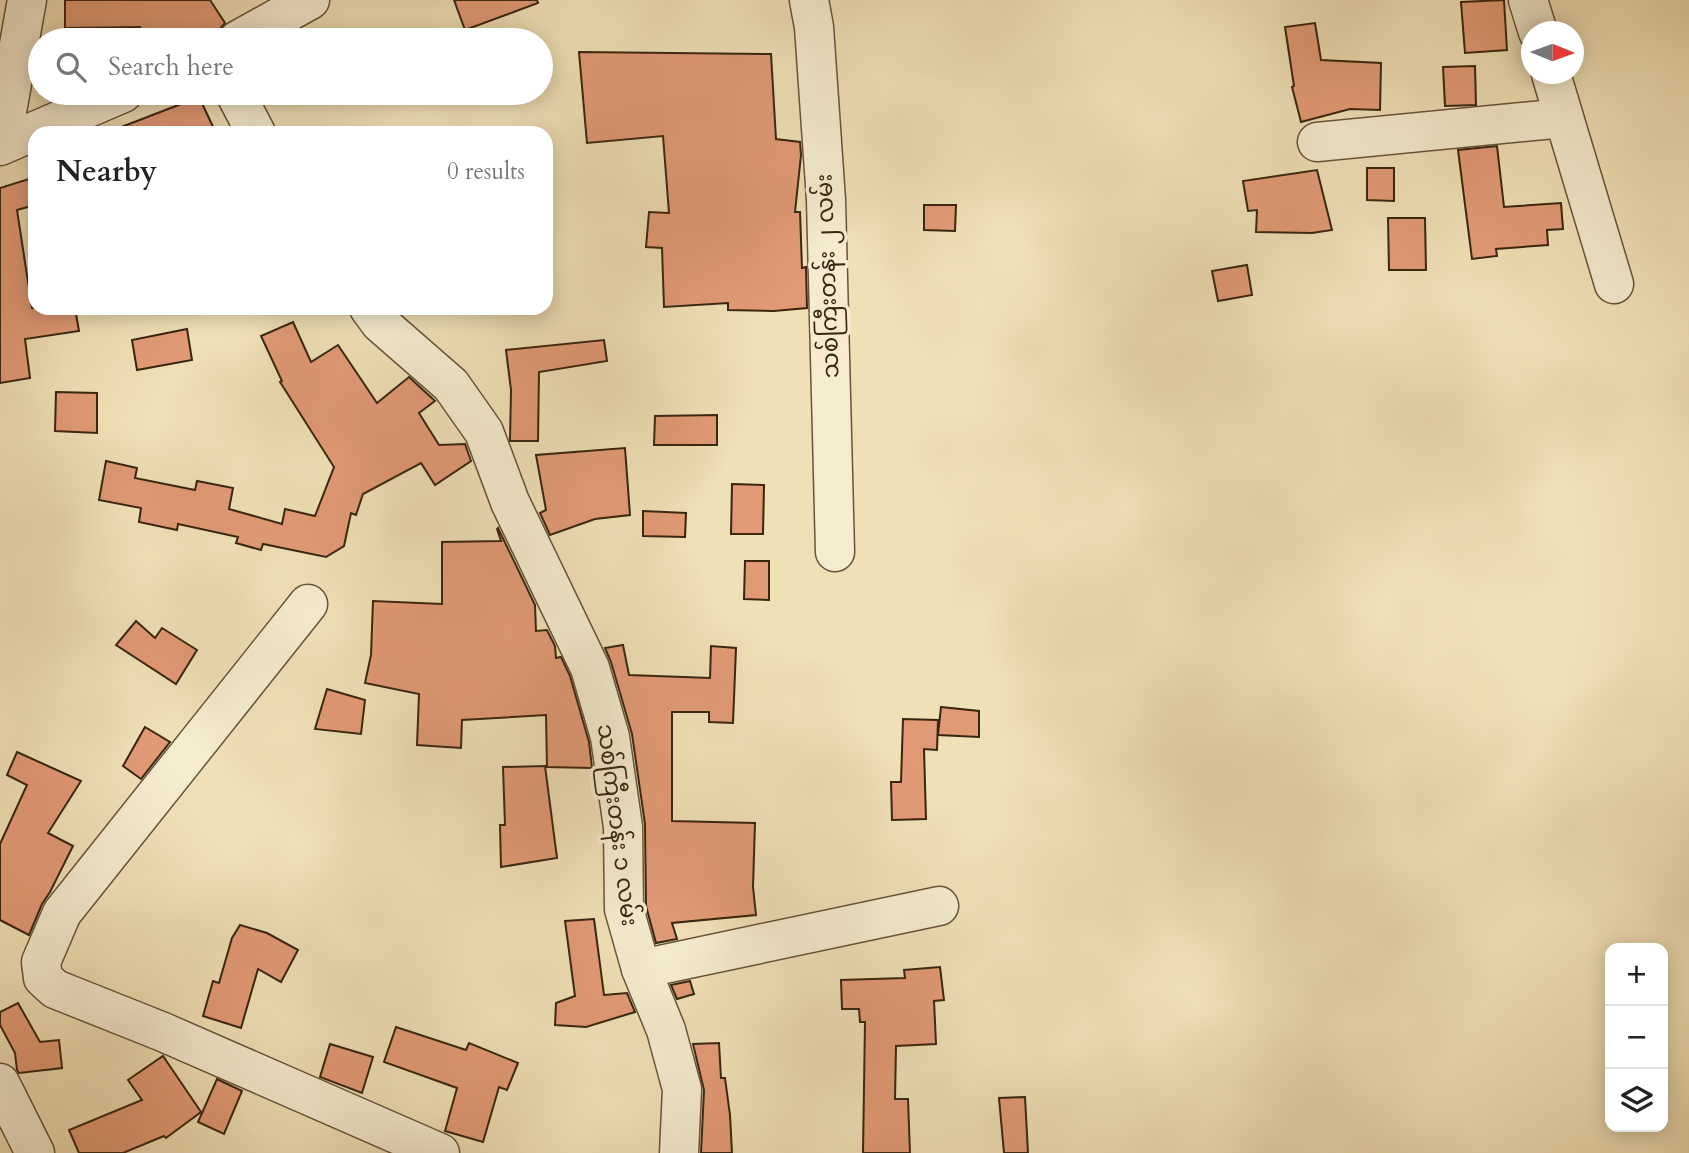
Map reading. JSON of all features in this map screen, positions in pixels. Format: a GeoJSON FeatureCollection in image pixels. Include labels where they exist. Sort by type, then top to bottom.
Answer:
{"type":"FeatureCollection","features":[{"type":"Feature","properties":{"kind":"street"},"geometry":{"type":"LineString","coordinates":[[0,146],[27,0]]}},
{"type":"Feature","properties":{"kind":"street"},"geometry":{"type":"LineString","coordinates":[[260,28],[310,0]]}},
{"type":"Feature","properties":{"kind":"street","name":"သစ်ကြီးတန်း ၂ လမ်း"},"geometry":{"type":"LineString","coordinates":[[809,0],[814,27],[826,200],[835,552]]}},
{"type":"Feature","properties":{"kind":"street"},"geometry":{"type":"LineString","coordinates":[[1528,0],[1535,21]]}},
{"type":"Feature","properties":{"kind":"street"},"geometry":{"type":"LineString","coordinates":[[1554,84],[1614,284]]}},
{"type":"Feature","properties":{"kind":"street"},"geometry":{"type":"LineString","coordinates":[[46,126],[95,105]]}},
{"type":"Feature","properties":{"kind":"street"},"geometry":{"type":"LineString","coordinates":[[241,105],[252,126]]}},
{"type":"Feature","properties":{"kind":"street"},"geometry":{"type":"LineString","coordinates":[[1317,142],[1564,118]]}},
{"type":"Feature","properties":{"kind":"street"},"geometry":{"type":"LineString","coordinates":[[0,146],[28,134]]}},
{"type":"Feature","properties":{"kind":"street","name":"သစ်ကြီးတန်း ၁ လမ်း"},"geometry":{"type":"LineString","coordinates":[[374,315],[451,385],[484,432],[510,502],[590,668],[610,737],[623,827],[625,909],[641,969],[666,1030],[682,1089],[679,1153]]}},
{"type":"Feature","properties":{"kind":"street"},"geometry":{"type":"LineString","coordinates":[[307,604],[62,913],[41,962],[43,978],[54,989],[163,1032],[440,1153]]}},
{"type":"Feature","properties":{"kind":"street"},"geometry":{"type":"LineString","coordinates":[[641,969],[939,906]]}},
{"type":"Feature","properties":{"kind":"street"},"geometry":{"type":"LineString","coordinates":[[0,1083],[35,1153]]}},
{"type":"Feature","properties":{"kind":"building"},"geometry":{"type":"Polygon","coordinates":[[[65,0],[210,0],[225,23],[221,28],[65,28],[65,0]]]}},
{"type":"Feature","properties":{"kind":"building"},"geometry":{"type":"Polygon","coordinates":[[[454,0],[537,0],[538,3],[464,28],[454,0]]]}},
{"type":"Feature","properties":{"kind":"building"},"geometry":{"type":"Polygon","coordinates":[[[1504,0],[1507,50],[1465,53],[1461,2],[1504,0]]]}},
{"type":"Feature","properties":{"kind":"building"},"geometry":{"type":"Polygon","coordinates":[[[1315,23],[1321,60],[1381,63],[1380,110],[1350,109],[1301,122],[1292,87],[1294,86],[1285,27],[1315,23]]]}},
{"type":"Feature","properties":{"kind":"building"},"geometry":{"type":"Polygon","coordinates":[[[579,52],[771,54],[776,139],[800,142],[795,212],[800,212],[807,308],[774,311],[728,310],[728,303],[664,307],[662,248],[646,247],[649,212],[669,213],[663,136],[587,143],[579,52]]]}},
{"type":"Feature","properties":{"kind":"building"},"geometry":{"type":"Polygon","coordinates":[[[1475,66],[1476,105],[1445,106],[1443,67],[1475,66]]]}},
{"type":"Feature","properties":{"kind":"building"},"geometry":{"type":"Polygon","coordinates":[[[178,105],[203,105],[213,126],[124,126],[178,105]]]}},
{"type":"Feature","properties":{"kind":"building"},"geometry":{"type":"Polygon","coordinates":[[[1497,146],[1504,207],[1561,203],[1563,229],[1547,230],[1548,245],[1496,249],[1497,256],[1472,259],[1458,150],[1497,146]]]}},
{"type":"Feature","properties":{"kind":"building"},"geometry":{"type":"Polygon","coordinates":[[[1367,168],[1394,168],[1394,201],[1367,200],[1367,168]]]}},
{"type":"Feature","properties":{"kind":"building"},"geometry":{"type":"Polygon","coordinates":[[[1317,170],[1332,230],[1312,233],[1256,232],[1257,210],[1248,211],[1243,181],[1317,170]]]}},
{"type":"Feature","properties":{"kind":"building"},"geometry":{"type":"Polygon","coordinates":[[[28,179],[28,207],[17,210],[28,282],[28,315],[76,315],[79,331],[25,339],[30,378],[0,383],[0,188],[28,179]]]}},
{"type":"Feature","properties":{"kind":"building"},"geometry":{"type":"Polygon","coordinates":[[[924,205],[956,205],[955,231],[924,230],[924,205]]]}},
{"type":"Feature","properties":{"kind":"building"},"geometry":{"type":"Polygon","coordinates":[[[1388,218],[1425,218],[1426,270],[1389,270],[1388,218]]]}},
{"type":"Feature","properties":{"kind":"building"},"geometry":{"type":"Polygon","coordinates":[[[1247,265],[1252,295],[1218,301],[1212,271],[1247,265]]]}},
{"type":"Feature","properties":{"kind":"building"},"geometry":{"type":"Polygon","coordinates":[[[293,322],[311,362],[338,345],[377,403],[409,377],[435,401],[419,413],[439,445],[465,444],[471,461],[435,485],[421,463],[363,494],[356,515],[351,513],[344,546],[326,557],[263,544],[261,550],[236,543],[238,537],[178,524],[177,530],[139,522],[141,508],[99,500],[106,461],[137,468],[135,478],[195,490],[197,481],[233,488],[229,509],[282,524],[285,509],[315,516],[334,467],[280,382],[282,381],[261,336],[293,322]]]}},
{"type":"Feature","properties":{"kind":"building"},"geometry":{"type":"Polygon","coordinates":[[[187,329],[192,360],[137,370],[132,340],[187,329]]]}},
{"type":"Feature","properties":{"kind":"building"},"geometry":{"type":"Polygon","coordinates":[[[604,340],[607,361],[539,372],[538,441],[510,441],[511,390],[506,350],[604,340]]]}},
{"type":"Feature","properties":{"kind":"building"},"geometry":{"type":"Polygon","coordinates":[[[56,392],[97,393],[97,433],[55,431],[56,392]]]}},
{"type":"Feature","properties":{"kind":"building"},"geometry":{"type":"Polygon","coordinates":[[[717,415],[717,445],[654,445],[655,416],[717,415]]]}},
{"type":"Feature","properties":{"kind":"building"},"geometry":{"type":"Polygon","coordinates":[[[625,448],[630,515],[595,519],[550,535],[540,513],[546,510],[536,455],[625,448]]]}},
{"type":"Feature","properties":{"kind":"building"},"geometry":{"type":"Polygon","coordinates":[[[732,484],[764,485],[763,534],[731,534],[732,484]]]}},
{"type":"Feature","properties":{"kind":"building"},"geometry":{"type":"Polygon","coordinates":[[[643,511],[686,513],[685,537],[643,536],[643,511]]]}},
{"type":"Feature","properties":{"kind":"building"},"geometry":{"type":"Polygon","coordinates":[[[498,528],[535,605],[536,631],[547,630],[555,646],[556,658],[561,657],[570,676],[589,742],[592,768],[547,767],[546,715],[462,720],[461,748],[417,745],[419,694],[365,683],[371,655],[373,601],[442,604],[442,542],[501,541],[498,528]]]}},
{"type":"Feature","properties":{"kind":"building"},"geometry":{"type":"Polygon","coordinates":[[[745,561],[769,561],[769,600],[744,599],[745,561]]]}},
{"type":"Feature","properties":{"kind":"building"},"geometry":{"type":"Polygon","coordinates":[[[136,621],[155,638],[162,628],[197,650],[176,684],[116,645],[136,621]]]}},
{"type":"Feature","properties":{"kind":"building"},"geometry":{"type":"Polygon","coordinates":[[[623,645],[629,675],[710,678],[711,646],[736,648],[733,723],[709,722],[709,712],[672,712],[672,821],[755,823],[753,887],[756,915],[672,923],[677,939],[656,943],[646,906],[645,824],[632,734],[605,648],[623,645]]]}},
{"type":"Feature","properties":{"kind":"building"},"geometry":{"type":"Polygon","coordinates":[[[327,689],[365,700],[361,734],[315,729],[327,689]]]}},
{"type":"Feature","properties":{"kind":"building"},"geometry":{"type":"Polygon","coordinates":[[[941,707],[979,711],[979,737],[938,735],[941,707]]]}},
{"type":"Feature","properties":{"kind":"building"},"geometry":{"type":"Polygon","coordinates":[[[903,719],[938,720],[937,750],[924,749],[926,819],[892,820],[891,782],[901,782],[903,719]]]}},
{"type":"Feature","properties":{"kind":"building"},"geometry":{"type":"Polygon","coordinates":[[[145,727],[170,742],[141,779],[123,766],[145,727]]]}},
{"type":"Feature","properties":{"kind":"building"},"geometry":{"type":"Polygon","coordinates":[[[17,752],[81,781],[48,833],[73,846],[29,935],[0,920],[0,844],[27,785],[7,775],[17,752]]]}},
{"type":"Feature","properties":{"kind":"building"},"geometry":{"type":"Polygon","coordinates":[[[545,766],[557,858],[501,867],[500,825],[505,825],[503,767],[545,766]]]}},
{"type":"Feature","properties":{"kind":"building"},"geometry":{"type":"Polygon","coordinates":[[[594,919],[604,995],[627,993],[635,1012],[586,1027],[555,1025],[556,1003],[575,996],[565,921],[594,919]]]}},
{"type":"Feature","properties":{"kind":"building"},"geometry":{"type":"Polygon","coordinates":[[[240,925],[267,933],[298,950],[281,982],[258,969],[241,1028],[203,1016],[213,981],[219,983],[232,938],[240,925]]]}},
{"type":"Feature","properties":{"kind":"building"},"geometry":{"type":"Polygon","coordinates":[[[940,967],[944,1000],[934,1001],[936,1044],[896,1046],[895,1099],[908,1099],[910,1153],[863,1153],[865,1022],[860,1022],[859,1009],[842,1009],[841,980],[905,978],[904,970],[940,967]]]}},
{"type":"Feature","properties":{"kind":"building"},"geometry":{"type":"Polygon","coordinates":[[[690,981],[694,994],[677,999],[671,985],[690,981]]]}},
{"type":"Feature","properties":{"kind":"building"},"geometry":{"type":"Polygon","coordinates":[[[18,1003],[40,1042],[59,1040],[62,1068],[19,1073],[15,1053],[0,1025],[0,1012],[18,1003]]]}},
{"type":"Feature","properties":{"kind":"building"},"geometry":{"type":"Polygon","coordinates":[[[396,1027],[466,1050],[469,1043],[518,1063],[507,1090],[499,1087],[483,1142],[445,1131],[457,1088],[384,1062],[396,1027]]]}},
{"type":"Feature","properties":{"kind":"building"},"geometry":{"type":"Polygon","coordinates":[[[719,1043],[721,1078],[725,1078],[730,1115],[732,1153],[701,1153],[704,1090],[693,1044],[719,1043]]]}},
{"type":"Feature","properties":{"kind":"building"},"geometry":{"type":"Polygon","coordinates":[[[330,1044],[373,1057],[362,1093],[320,1077],[330,1044]]]}},
{"type":"Feature","properties":{"kind":"building"},"geometry":{"type":"Polygon","coordinates":[[[163,1056],[201,1112],[166,1138],[164,1136],[123,1153],[79,1153],[69,1130],[142,1100],[128,1080],[163,1056]]]}},
{"type":"Feature","properties":{"kind":"building"},"geometry":{"type":"Polygon","coordinates":[[[217,1079],[242,1091],[224,1134],[198,1122],[217,1079]]]}},
{"type":"Feature","properties":{"kind":"building"},"geometry":{"type":"Polygon","coordinates":[[[1025,1097],[1028,1153],[1004,1153],[999,1098],[1025,1097]]]}}]}
